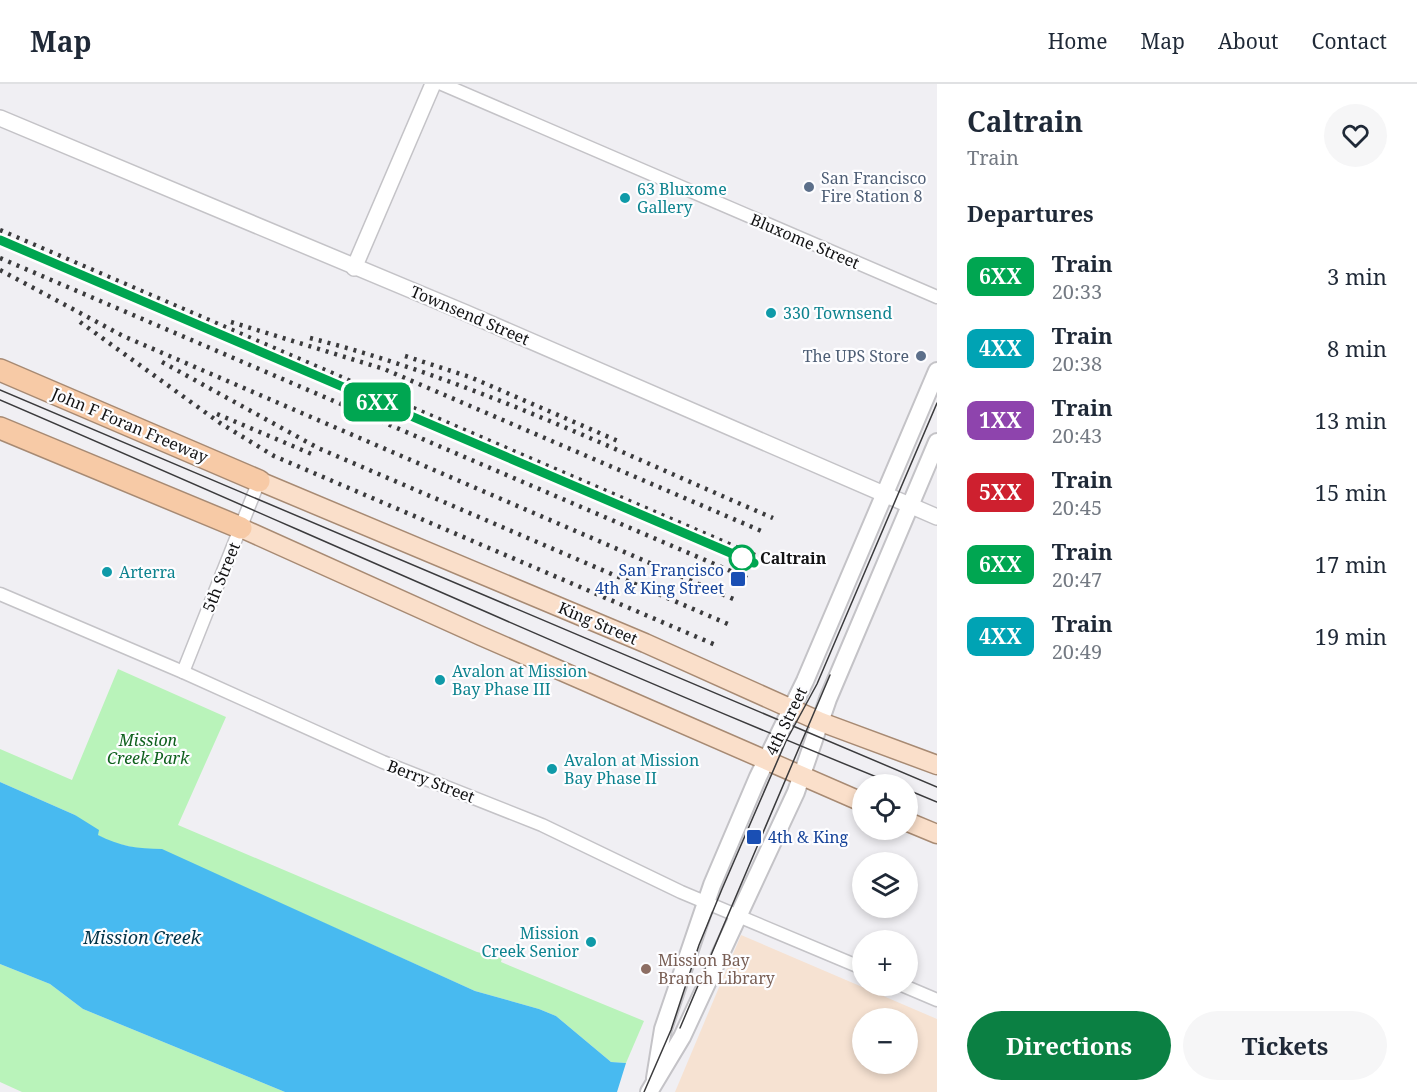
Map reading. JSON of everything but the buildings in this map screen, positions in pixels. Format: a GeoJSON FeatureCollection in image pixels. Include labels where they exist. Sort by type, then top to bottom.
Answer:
{"type":"FeatureCollection","features":[{"type":"Feature","properties":{"kind":"highway","name":"John F Foran Freeway"},"geometry":{"type":"LineString","coordinates":[[0,370],[259,481]]}},
{"type":"Feature","properties":{"kind":"highway"},"geometry":{"type":"LineString","coordinates":[[0,428],[241,528]]}},
{"type":"Feature","properties":{"kind":"main road","name":"4th Street"},"geometry":{"type":"LineString","coordinates":[[651,1086],[663,1029],[736,827],[791,709],[937,371]]}},
{"type":"Feature","properties":{"kind":"main road","name":"4th Street"},"geometry":{"type":"LineString","coordinates":[[651,1086],[682,1037],[803,777],[828,699],[937,442]]}},
{"type":"Feature","properties":{"kind":"main road","name":"King Street"},"geometry":{"type":"LineString","coordinates":[[259,481],[645,643],[821,722],[937,765]]}},
{"type":"Feature","properties":{"kind":"main road"},"geometry":{"type":"LineString","coordinates":[[241,528],[852,798]]}},
{"type":"Feature","properties":{"kind":"main road"},"geometry":{"type":"LineString","coordinates":[[918,826],[937,834]]}},
{"type":"Feature","properties":{"kind":"street"},"geometry":{"type":"LineString","coordinates":[[354,268],[433,84]]}},
{"type":"Feature","properties":{"kind":"street","name":"Bluxome Street"},"geometry":{"type":"LineString","coordinates":[[442,84],[937,297]]}},
{"type":"Feature","properties":{"kind":"street","name":"Townsend Street"},"geometry":{"type":"LineString","coordinates":[[0,118],[884,493],[937,518]]}},
{"type":"Feature","properties":{"kind":"street","name":"5th Street"},"geometry":{"type":"LineString","coordinates":[[183,672],[259,481]]}},
{"type":"Feature","properties":{"kind":"street","name":"Berry Street"},"geometry":{"type":"LineString","coordinates":[[0,594],[183,672],[383,762],[542,825],[707,903],[852,964]]}},
{"type":"Feature","properties":{"kind":"street"},"geometry":{"type":"LineString","coordinates":[[918,992],[937,1000]]}},
{"type":"Feature","properties":{"kind":"shaded area"},"geometry":{"type":"Polygon","coordinates":[[[741,935],[852,983],[852,996],[883,996],[911,1008],[852,1008],[852,1074],[918,1074],[918,1011],[937,1019],[937,1092],[675,1092],[741,935]]]}},
{"type":"Feature","properties":{"kind":"green space","name":"Mission Creek Park"},"geometry":{"type":"Polygon","coordinates":[[[118,669],[226,717],[178,825],[477,952],[502,958],[501,962],[644,1021],[626,1063],[611,1062],[556,1016],[475,991],[162,850],[141,849],[114,843],[97,835],[75,815],[0,782],[0,749],[72,780],[118,669]]]}},
{"type":"Feature","properties":{"kind":"green space"},"geometry":{"type":"Polygon","coordinates":[[[0,964],[50,984],[83,1009],[285,1092],[22,1092],[0,1082],[0,964]]]}},
{"type":"Feature","properties":{"kind":"water","name":"Mission Creek"},"geometry":{"type":"Polygon","coordinates":[[[0,782],[75,815],[99,830],[98,835],[113,842],[162,849],[475,991],[556,1016],[611,1062],[626,1063],[617,1092],[285,1092],[83,1009],[50,984],[0,964],[0,782]]]}},
{"type":"Feature","properties":{"kind":"tram line"},"geometry":{"type":"LineString","coordinates":[[0,390],[937,787]]}},
{"type":"Feature","properties":{"kind":"tram line"},"geometry":{"type":"LineString","coordinates":[[0,400],[558,643],[870,774]]}},
{"type":"Feature","properties":{"kind":"tram line"},"geometry":{"type":"LineString","coordinates":[[644,1092],[671,1030],[699,945],[722,889],[786,741],[817,684],[937,403]]}},
{"type":"Feature","properties":{"kind":"tram line"},"geometry":{"type":"LineString","coordinates":[[680,1028],[830,675]]}},
{"type":"Feature","properties":{"kind":"tram line"},"geometry":{"type":"LineString","coordinates":[[918,794],[937,802]]}},
{"type":"Feature","properties":{"kind":"railway"},"geometry":{"type":"LineString","coordinates":[[0,230],[757,556]]}},
{"type":"Feature","properties":{"kind":"railway"},"geometry":{"type":"LineString","coordinates":[[0,240],[161,309]]}},
{"type":"Feature","properties":{"kind":"railway"},"geometry":{"type":"LineString","coordinates":[[0,258],[747,578]]}},
{"type":"Feature","properties":{"kind":"railway"},"geometry":{"type":"LineString","coordinates":[[0,270],[123,336],[738,601]]}},
{"type":"Feature","properties":{"kind":"railway"},"geometry":{"type":"LineString","coordinates":[[80,322],[220,423],[274,456],[718,646]]}},
{"type":"Feature","properties":{"kind":"railway"},"geometry":{"type":"LineString","coordinates":[[231,322],[384,369],[766,533]]}},
{"type":"Feature","properties":{"kind":"railway"},"geometry":{"type":"LineString","coordinates":[[310,338],[429,374],[487,396],[602,443],[773,518]]}},
{"type":"Feature","properties":{"kind":"railway"},"geometry":{"type":"LineString","coordinates":[[405,356],[470,377],[618,441]]}},
{"type":"Feature","properties":{"kind":"railway"},"geometry":{"type":"LineString","coordinates":[[162,362],[318,448],[728,624]]}},
{"type":"Feature","properties":{"kind":"railway"},"geometry":{"type":"LineString","coordinates":[[217,414],[314,455]]}},
{"type":"Feature","properties":{"kind":"train","name":"6XX"},"geometry":{"type":"LineString","coordinates":[[0,240],[754,563]]}},
{"type":"Feature","properties":{"kind":"place","name":"San Francisco Fire Station 8"},"geometry":{"type":"Point","coordinates":[809,187]}},
{"type":"Feature","properties":{"kind":"place","name":"63 Bluxome Gallery"},"geometry":{"type":"Point","coordinates":[625,198]}},
{"type":"Feature","properties":{"kind":"place","name":"330 Townsend"},"geometry":{"type":"Point","coordinates":[771,313]}},
{"type":"Feature","properties":{"kind":"place","name":"The UPS Store"},"geometry":{"type":"Point","coordinates":[921,356]}},
{"type":"Feature","properties":{"kind":"place","name":"Caltrain"},"geometry":{"type":"Point","coordinates":[742,558]}},
{"type":"Feature","properties":{"kind":"place","name":"Arterra"},"geometry":{"type":"Point","coordinates":[107,572]}},
{"type":"Feature","properties":{"kind":"place","name":"San Francisco 4th & King Street"},"geometry":{"type":"Point","coordinates":[738,579]}},
{"type":"Feature","properties":{"kind":"place","name":"Avalon at Mission Bay Phase III"},"geometry":{"type":"Point","coordinates":[440,680]}},
{"type":"Feature","properties":{"kind":"place","name":"Avalon at Mission Bay Phase II"},"geometry":{"type":"Point","coordinates":[552,769]}},
{"type":"Feature","properties":{"kind":"place","name":"4th & King"},"geometry":{"type":"Point","coordinates":[754,837]}},
{"type":"Feature","properties":{"kind":"place","name":"Mission Creek Senior"},"geometry":{"type":"Point","coordinates":[591,942]}},
{"type":"Feature","properties":{"kind":"place","name":"Mission Bay Branch Library"},"geometry":{"type":"Point","coordinates":[646,969]}}]}
